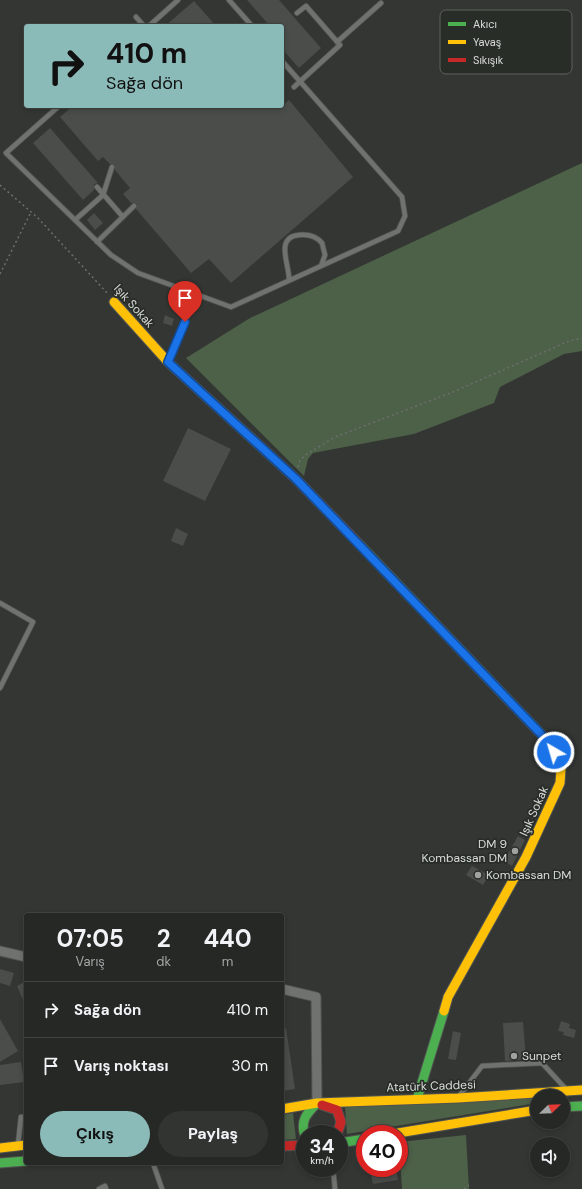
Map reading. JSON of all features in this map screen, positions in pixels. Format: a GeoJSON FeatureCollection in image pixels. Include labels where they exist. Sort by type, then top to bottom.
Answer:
{"type":"FeatureCollection","features":[{"type":"Feature","properties":{"kind":"street","name":"Işık Sokak"},"geometry":{"type":"LineString","coordinates":[[114,302],[168,362],[296,479],[540,733],[559,758],[562,773],[560,783],[526,857],[448,997],[417,1099]]}},
{"type":"Feature","properties":{"kind":"street"},"geometry":{"type":"LineString","coordinates":[[0,951],[24,957]]}},
{"type":"Feature","properties":{"kind":"street"},"geometry":{"type":"LineString","coordinates":[[284,989],[316,997],[317,1103],[302,1118],[301,1125]]}},
{"type":"Feature","properties":{"kind":"street","name":"Atatürk Caddesi"},"geometry":{"type":"LineString","coordinates":[[570,1091],[582,1090]]}},
{"type":"Feature","properties":{"kind":"street","name":"Atatürk Caddesi"},"geometry":{"type":"LineString","coordinates":[[284,1109],[317,1103],[458,1098],[530,1093]]}},
{"type":"Feature","properties":{"kind":"street"},"geometry":{"type":"LineString","coordinates":[[317,1103],[337,1110],[341,1122],[340,1125]]}},
{"type":"Feature","properties":{"kind":"street"},"geometry":{"type":"LineString","coordinates":[[570,1107],[582,1106]]}},
{"type":"Feature","properties":{"kind":"street"},"geometry":{"type":"LineString","coordinates":[[408,1131],[530,1111]]}},
{"type":"Feature","properties":{"kind":"street"},"geometry":{"type":"LineString","coordinates":[[0,1148],[22,1145]]}},
{"type":"Feature","properties":{"kind":"street"},"geometry":{"type":"LineString","coordinates":[[284,1146],[296,1145]]}},
{"type":"Feature","properties":{"kind":"street"},"geometry":{"type":"LineString","coordinates":[[0,1163],[24,1161]]}},
{"type":"Feature","properties":{"kind":"lane"},"geometry":{"type":"LineString","coordinates":[[151,24],[178,0]]}},
{"type":"Feature","properties":{"kind":"lane"},"geometry":{"type":"LineString","coordinates":[[229,0],[250,24]]}},
{"type":"Feature","properties":{"kind":"lane"},"geometry":{"type":"LineString","coordinates":[[337,42],[381,3]]}},
{"type":"Feature","properties":{"kind":"lane"},"geometry":{"type":"LineString","coordinates":[[294,87],[340,45],[306,6],[297,13]]}},
{"type":"Feature","properties":{"kind":"lane"},"geometry":{"type":"LineString","coordinates":[[136,17],[142,24]]}},
{"type":"Feature","properties":{"kind":"lane"},"geometry":{"type":"LineString","coordinates":[[57,108],[6,153],[111,255],[138,273],[231,307],[398,231],[406,216],[402,197],[284,63]]}},
{"type":"Feature","properties":{"kind":"lane"},"geometry":{"type":"LineString","coordinates":[[75,220],[103,195],[112,167]]}},
{"type":"Feature","properties":{"kind":"lane"},"geometry":{"type":"LineString","coordinates":[[97,188],[123,217]]}},
{"type":"Feature","properties":{"kind":"lane"},"geometry":{"type":"LineString","coordinates":[[97,242],[134,206]]}},
{"type":"Feature","properties":{"kind":"lane"},"geometry":{"type":"LineString","coordinates":[[289,280],[290,271],[284,253],[284,246],[290,238],[296,235],[311,235],[322,243],[325,255],[321,266]]}},
{"type":"Feature","properties":{"kind":"lane"},"geometry":{"type":"LineString","coordinates":[[168,362],[196,295]]}},
{"type":"Feature","properties":{"kind":"lane"},"geometry":{"type":"LineString","coordinates":[[0,603],[33,622],[0,688]]}},
{"type":"Feature","properties":{"kind":"lane"},"geometry":{"type":"LineString","coordinates":[[458,1098],[482,1066],[542,1063],[565,1089]]}},
{"type":"Feature","properties":{"kind":"lane"},"geometry":{"type":"LineString","coordinates":[[22,1145],[21,1117],[24,1117]]}},
{"type":"Feature","properties":{"kind":"lane"},"geometry":{"type":"LineString","coordinates":[[154,1165],[162,1189]]}},
{"type":"Feature","properties":{"kind":"lane"},"geometry":{"type":"LineString","coordinates":[[334,1177],[335,1189]]}},
{"type":"Feature","properties":{"kind":"lane"},"geometry":{"type":"LineString","coordinates":[[99,1189],[105,1186],[106,1189]]}},
{"type":"Feature","properties":{"kind":"path","name":"Işık Sokak"},"geometry":{"type":"LineString","coordinates":[[0,185],[31,212],[114,302]]}},
{"type":"Feature","properties":{"kind":"path"},"geometry":{"type":"LineString","coordinates":[[0,274],[31,212]]}},
{"type":"Feature","properties":{"kind":"path"},"geometry":{"type":"LineString","coordinates":[[296,479],[300,460],[335,436],[453,392],[563,343],[582,338]]}},
{"type":"Feature","properties":{"kind":"path"},"geometry":{"type":"LineString","coordinates":[[464,1189],[469,1185]]}},
{"type":"Feature","properties":{"kind":"green space"},"geometry":{"type":"Polygon","coordinates":[[[582,163],[582,351],[564,354],[500,387],[494,403],[414,434],[313,453],[308,459],[304,476],[186,358],[250,318],[582,163]]]}},
{"type":"Feature","properties":{"kind":"green space"},"geometry":{"type":"Polygon","coordinates":[[[530,1098],[530,1104],[402,1125],[356,1125],[356,1133],[348,1134],[345,1107],[530,1098]]]}},
{"type":"Feature","properties":{"kind":"green space"},"geometry":{"type":"Polygon","coordinates":[[[293,1113],[296,1139],[284,1140],[284,1115],[293,1113]]]}},
{"type":"Feature","properties":{"kind":"green space"},"geometry":{"type":"Polygon","coordinates":[[[466,1135],[469,1189],[402,1189],[401,1177],[408,1177],[408,1141],[466,1135]]]}},
{"type":"Feature","properties":{"kind":"building"},"geometry":{"type":"Polygon","coordinates":[[[247,0],[279,0],[321,48],[299,68],[284,51],[284,24],[268,24],[247,0]]]}},
{"type":"Feature","properties":{"kind":"building"},"geometry":{"type":"Polygon","coordinates":[[[194,1],[214,24],[167,24],[194,1]]]}},
{"type":"Feature","properties":{"kind":"building"},"geometry":{"type":"Polygon","coordinates":[[[289,100],[353,177],[231,283],[209,259],[191,273],[136,209],[137,204],[131,203],[123,194],[130,188],[115,170],[115,165],[110,164],[103,157],[98,161],[60,117],[71,108],[284,108],[284,104],[289,100]]]}},
{"type":"Feature","properties":{"kind":"building"},"geometry":{"type":"Polygon","coordinates":[[[50,128],[98,183],[94,184],[94,190],[83,200],[33,143],[50,128]]]}},
{"type":"Feature","properties":{"kind":"building"},"geometry":{"type":"Polygon","coordinates":[[[94,213],[103,223],[95,230],[87,220],[94,213]]]}},
{"type":"Feature","properties":{"kind":"building"},"geometry":{"type":"Polygon","coordinates":[[[165,315],[174,319],[172,326],[163,323],[165,315]]]}},
{"type":"Feature","properties":{"kind":"building"},"geometry":{"type":"Polygon","coordinates":[[[188,428],[231,449],[205,501],[163,481],[188,428]]]}},
{"type":"Feature","properties":{"kind":"building"},"geometry":{"type":"Polygon","coordinates":[[[176,528],[188,534],[183,546],[171,541],[176,528]]]}},
{"type":"Feature","properties":{"kind":"building","name":"DM 9 Kombassan DM"},"geometry":{"type":"Polygon","coordinates":[[[518,836],[525,840],[512,866],[504,861],[518,836]]]}},
{"type":"Feature","properties":{"kind":"building","name":"Kombassan DM"},"geometry":{"type":"Polygon","coordinates":[[[472,866],[489,875],[483,885],[466,875],[472,866]]]}},
{"type":"Feature","properties":{"kind":"building"},"geometry":{"type":"Polygon","coordinates":[[[0,969],[14,973],[10,986],[0,983],[0,969]]]}},
{"type":"Feature","properties":{"kind":"building"},"geometry":{"type":"Polygon","coordinates":[[[24,982],[24,1002],[17,986],[24,982]]]}},
{"type":"Feature","properties":{"kind":"building"},"geometry":{"type":"Polygon","coordinates":[[[0,1019],[18,1051],[0,1062],[0,1019]]]}},
{"type":"Feature","properties":{"kind":"building"},"geometry":{"type":"Polygon","coordinates":[[[561,1021],[570,1024],[569,1028],[576,1030],[574,1038],[563,1035],[564,1032],[558,1031],[561,1021]]]}},
{"type":"Feature","properties":{"kind":"building"},"geometry":{"type":"Polygon","coordinates":[[[523,1022],[526,1059],[505,1061],[503,1023],[523,1022]]]}},
{"type":"Feature","properties":{"kind":"building"},"geometry":{"type":"Polygon","coordinates":[[[284,1028],[286,1028],[295,1089],[284,1091],[284,1028]]]}},
{"type":"Feature","properties":{"kind":"building"},"geometry":{"type":"Polygon","coordinates":[[[453,1031],[461,1033],[456,1060],[448,1059],[453,1031]]]}},
{"type":"Feature","properties":{"kind":"building"},"geometry":{"type":"Polygon","coordinates":[[[21,1062],[24,1082],[0,1085],[0,1065],[21,1062]]]}},
{"type":"Feature","properties":{"kind":"building"},"geometry":{"type":"Polygon","coordinates":[[[372,1177],[398,1177],[398,1180],[373,1184],[372,1177]]]}},
{"type":"Feature","properties":{"kind":"traffic: fast"},"geometry":{"type":"LineString","coordinates":[[359,544],[540,733],[557,756]]}},
{"type":"Feature","properties":{"kind":"traffic: fast"},"geometry":{"type":"LineString","coordinates":[[417,1099],[444,1011]]}},
{"type":"Feature","properties":{"kind":"traffic: fast"},"geometry":{"type":"LineString","coordinates":[[303,1125],[305,1118],[317,1103]]}},
{"type":"Feature","properties":{"kind":"traffic: fast"},"geometry":{"type":"LineString","coordinates":[[570,1107],[582,1106]]}},
{"type":"Feature","properties":{"kind":"traffic: fast"},"geometry":{"type":"LineString","coordinates":[[348,1142],[356,1140]]}},
{"type":"Feature","properties":{"kind":"traffic: fast"},"geometry":{"type":"LineString","coordinates":[[0,1163],[24,1161]]}},
{"type":"Feature","properties":{"kind":"traffic: slow"},"geometry":{"type":"LineString","coordinates":[[114,302],[168,362],[260,446]]}},
{"type":"Feature","properties":{"kind":"traffic: slow"},"geometry":{"type":"LineString","coordinates":[[444,1011],[448,997],[526,857],[560,783],[561,769],[557,756]]}},
{"type":"Feature","properties":{"kind":"traffic: slow"},"geometry":{"type":"LineString","coordinates":[[284,1109],[317,1103],[458,1098],[582,1090]]}},
{"type":"Feature","properties":{"kind":"traffic: slow"},"geometry":{"type":"LineString","coordinates":[[408,1131],[530,1111]]}},
{"type":"Feature","properties":{"kind":"traffic: slow"},"geometry":{"type":"LineString","coordinates":[[0,1148],[24,1145]]}},
{"type":"Feature","properties":{"kind":"traffic: jam"},"geometry":{"type":"LineString","coordinates":[[260,446],[296,479],[359,544]]}},
{"type":"Feature","properties":{"kind":"traffic: jam"},"geometry":{"type":"LineString","coordinates":[[322,1105],[337,1110],[341,1122],[340,1125]]}},
{"type":"Feature","properties":{"kind":"traffic: jam"},"geometry":{"type":"LineString","coordinates":[[284,1146],[296,1145]]}},
{"type":"Feature","properties":{"kind":"place","name":"DM 9 Kombassan DM"},"geometry":{"type":"Point","coordinates":[515,851]}},
{"type":"Feature","properties":{"kind":"place","name":"Kombassan DM"},"geometry":{"type":"Point","coordinates":[478,875]}},
{"type":"Feature","properties":{"kind":"place","name":"Sunpet"},"geometry":{"type":"Point","coordinates":[514,1056]}},
{"type":"Feature","properties":{"kind":"route"},"geometry":{"type":"LineString","coordinates":[[185,322],[168,362],[296,479],[540,733],[550,744],[554,752]]}}]}
